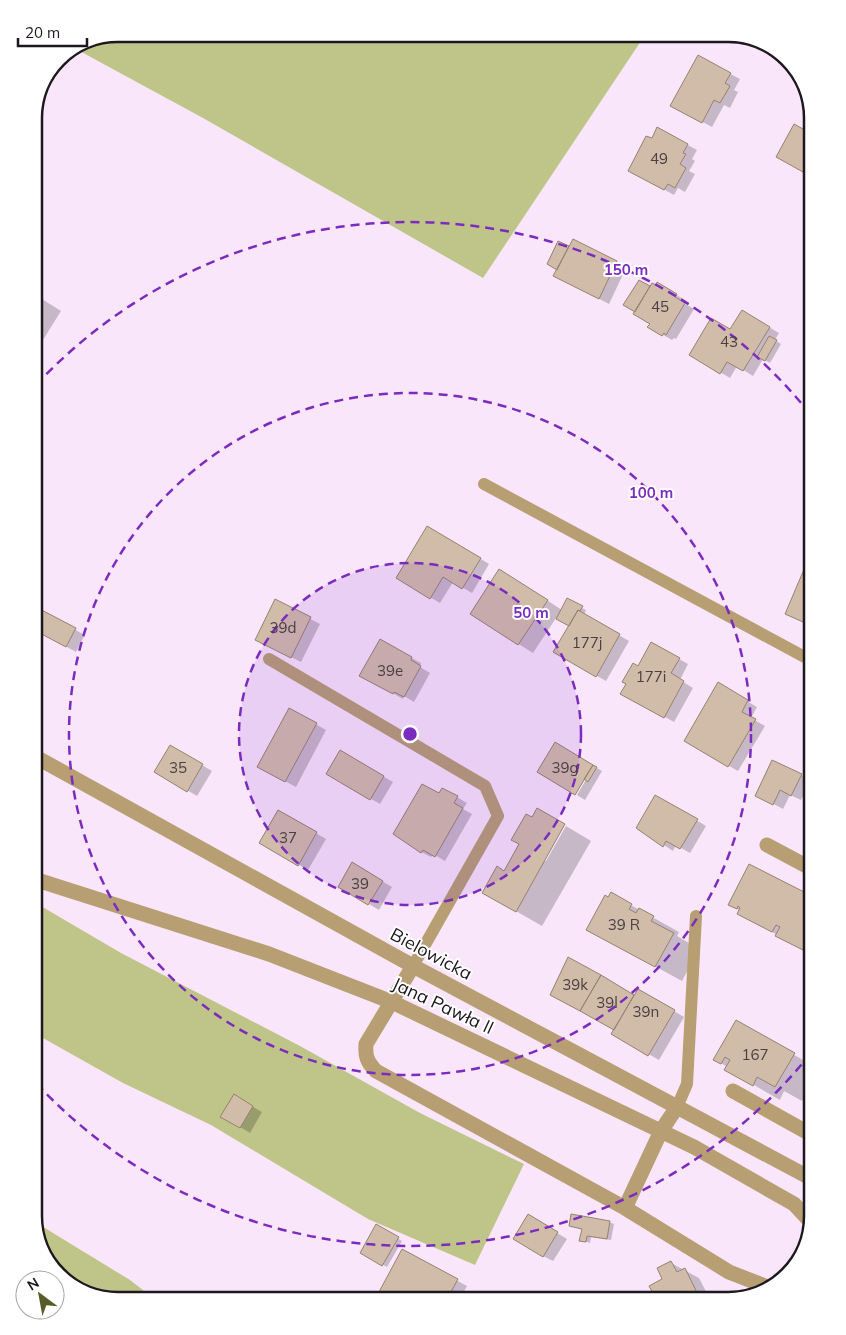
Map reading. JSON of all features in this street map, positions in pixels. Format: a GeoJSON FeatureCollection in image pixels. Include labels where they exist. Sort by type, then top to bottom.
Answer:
{"type":"FeatureCollection","features":[{"type":"Feature","properties":{"kind":"street","name":"Bielowicka"},"geometry":{"type":"LineString","coordinates":[[42,761],[413,966],[804,1175]]}},
{"type":"Feature","properties":{"kind":"street"},"geometry":{"type":"LineString","coordinates":[[767,845],[804,865]]}},
{"type":"Feature","properties":{"kind":"street","name":"Jana Pawła II"},"geometry":{"type":"LineString","coordinates":[[42,883],[269,954],[392,1002],[694,1146],[794,1204],[804,1215]]}},
{"type":"Feature","properties":{"kind":"street"},"geometry":{"type":"LineString","coordinates":[[413,966],[366,1044],[365,1055],[368,1064],[376,1071],[625,1208],[729,1272],[762,1285]]}},
{"type":"Feature","properties":{"kind":"street"},"geometry":{"type":"LineString","coordinates":[[734,1091],[804,1130]]}},
{"type":"Feature","properties":{"kind":"street"},"geometry":{"type":"LineString","coordinates":[[625,1208],[661,1131],[677,1107]]}},
{"type":"Feature","properties":{"kind":"lane"},"geometry":{"type":"LineString","coordinates":[[484,484],[804,657]]}},
{"type":"Feature","properties":{"kind":"lane"},"geometry":{"type":"LineString","coordinates":[[269,659],[485,786],[498,816],[413,966]]}},
{"type":"Feature","properties":{"kind":"lane"},"geometry":{"type":"LineString","coordinates":[[677,1107],[687,1084],[696,916]]}},
{"type":"Feature","properties":{"kind":"green space"},"geometry":{"type":"Polygon","coordinates":[[[119,42],[640,43],[483,278],[203,118],[81,52],[89,48],[119,42]]]}},
{"type":"Feature","properties":{"kind":"green space"},"geometry":{"type":"Polygon","coordinates":[[[42,907],[121,953],[300,1046],[420,1113],[524,1164],[475,1265],[368,1219],[211,1125],[123,1083],[42,1038],[42,907]]]}},
{"type":"Feature","properties":{"kind":"green space"},"geometry":{"type":"Polygon","coordinates":[[[43,1227],[130,1280],[145,1292],[104,1291],[76,1280],[55,1259],[50,1250],[43,1227]]]}},
{"type":"Feature","properties":{"kind":"building"},"geometry":{"type":"Polygon","coordinates":[[[698,55],[731,73],[725,83],[730,86],[720,103],[714,100],[702,123],[670,106],[698,55]]]}},
{"type":"Feature","properties":{"kind":"building"},"geometry":{"type":"Polygon","coordinates":[[[794,124],[804,130],[804,173],[776,157],[794,124]]]}},
{"type":"Feature","properties":{"kind":"building"},"geometry":{"type":"Polygon","coordinates":[[[657,127],[688,144],[683,153],[686,154],[680,164],[686,168],[675,188],[668,184],[664,190],[628,171],[646,136],[652,138],[657,127]]]}},
{"type":"Feature","properties":{"kind":"building"},"geometry":{"type":"Polygon","coordinates":[[[573,239],[617,261],[599,299],[553,276],[573,239]]]}},
{"type":"Feature","properties":{"kind":"building"},"geometry":{"type":"Polygon","coordinates":[[[558,241],[569,246],[557,270],[547,264],[558,241]]]}},
{"type":"Feature","properties":{"kind":"building"},"geometry":{"type":"Polygon","coordinates":[[[639,280],[650,286],[635,312],[623,305],[639,280]]]}},
{"type":"Feature","properties":{"kind":"building"},"geometry":{"type":"Polygon","coordinates":[[[657,282],[677,294],[675,297],[685,303],[666,335],[664,333],[662,336],[647,327],[650,324],[633,314],[652,283],[656,285],[657,282]]]}},
{"type":"Feature","properties":{"kind":"building"},"geometry":{"type":"Polygon","coordinates":[[[742,310],[770,327],[743,371],[727,362],[720,374],[689,355],[711,318],[730,329],[742,310]]]}},
{"type":"Feature","properties":{"kind":"building"},"geometry":{"type":"Polygon","coordinates":[[[769,336],[777,340],[765,361],[757,357],[769,336]]]}},
{"type":"Feature","properties":{"kind":"building"},"geometry":{"type":"Polygon","coordinates":[[[427,526],[481,558],[462,589],[443,577],[430,599],[396,578],[427,526]]]}},
{"type":"Feature","properties":{"kind":"building"},"geometry":{"type":"Polygon","coordinates":[[[499,569],[548,600],[518,645],[470,614],[499,569]]]}},
{"type":"Feature","properties":{"kind":"building"},"geometry":{"type":"Polygon","coordinates":[[[804,569],[804,622],[785,614],[804,569]]]}},
{"type":"Feature","properties":{"kind":"building"},"geometry":{"type":"Polygon","coordinates":[[[567,598],[583,606],[580,611],[578,610],[569,626],[556,619],[567,598]]]}},
{"type":"Feature","properties":{"kind":"building"},"geometry":{"type":"Polygon","coordinates":[[[275,599],[311,617],[291,658],[255,640],[275,599]]]}},
{"type":"Feature","properties":{"kind":"building"},"geometry":{"type":"Polygon","coordinates":[[[43,610],[76,628],[66,647],[43,635],[43,610]]]}},
{"type":"Feature","properties":{"kind":"building"},"geometry":{"type":"Polygon","coordinates":[[[578,610],[620,634],[596,677],[553,652],[578,610]]]}},
{"type":"Feature","properties":{"kind":"building"},"geometry":{"type":"Polygon","coordinates":[[[380,639],[412,657],[411,660],[421,666],[404,697],[394,692],[393,694],[359,676],[380,639]]]}},
{"type":"Feature","properties":{"kind":"building"},"geometry":{"type":"Polygon","coordinates":[[[651,642],[680,658],[671,673],[684,681],[664,718],[620,694],[626,684],[622,682],[633,663],[638,666],[651,642]]]}},
{"type":"Feature","properties":{"kind":"building"},"geometry":{"type":"Polygon","coordinates":[[[718,682],[748,700],[742,712],[756,719],[728,767],[684,741],[718,682]]]}},
{"type":"Feature","properties":{"kind":"building"},"geometry":{"type":"Polygon","coordinates":[[[289,708],[317,723],[285,782],[257,767],[289,708]]]}},
{"type":"Feature","properties":{"kind":"building"},"geometry":{"type":"Polygon","coordinates":[[[555,742],[593,765],[575,795],[537,772],[555,742]]]}},
{"type":"Feature","properties":{"kind":"building"},"geometry":{"type":"Polygon","coordinates":[[[170,745],[203,764],[187,792],[154,772],[170,745]]]}},
{"type":"Feature","properties":{"kind":"building"},"geometry":{"type":"Polygon","coordinates":[[[340,750],[384,776],[370,800],[326,774],[340,750]]]}},
{"type":"Feature","properties":{"kind":"building"},"geometry":{"type":"Polygon","coordinates":[[[772,760],[802,774],[791,796],[780,790],[773,805],[755,796],[772,760]]]}},
{"type":"Feature","properties":{"kind":"building"},"geometry":{"type":"Polygon","coordinates":[[[593,765],[597,767],[588,782],[584,779],[593,765]]]}},
{"type":"Feature","properties":{"kind":"building"},"geometry":{"type":"Polygon","coordinates":[[[422,784],[439,793],[442,788],[458,796],[454,803],[463,808],[435,857],[423,850],[421,853],[393,834],[422,784]]]}},
{"type":"Feature","properties":{"kind":"building"},"geometry":{"type":"Polygon","coordinates":[[[655,795],[698,819],[680,849],[666,841],[663,847],[636,828],[655,795]]]}},
{"type":"Feature","properties":{"kind":"building"},"geometry":{"type":"Polygon","coordinates":[[[537,808],[565,824],[516,912],[482,893],[497,866],[504,871],[519,844],[511,840],[526,814],[532,817],[537,808]]]}},
{"type":"Feature","properties":{"kind":"building"},"geometry":{"type":"Polygon","coordinates":[[[278,810],[317,832],[298,866],[259,843],[278,810]]]}},
{"type":"Feature","properties":{"kind":"building"},"geometry":{"type":"Polygon","coordinates":[[[352,862],[383,881],[368,905],[338,887],[352,862]]]}},
{"type":"Feature","properties":{"kind":"building"},"geometry":{"type":"Polygon","coordinates":[[[749,864],[804,892],[804,950],[775,936],[780,927],[776,925],[772,932],[737,914],[740,908],[738,906],[737,909],[728,905],[749,864]]]}},
{"type":"Feature","properties":{"kind":"building"},"geometry":{"type":"Polygon","coordinates":[[[611,892],[632,904],[629,909],[636,913],[639,908],[654,916],[651,921],[674,933],[655,967],[586,930],[605,895],[608,897],[611,892]]]}},
{"type":"Feature","properties":{"kind":"building"},"geometry":{"type":"Polygon","coordinates":[[[568,957],[601,975],[580,1011],[550,995],[568,957]]]}},
{"type":"Feature","properties":{"kind":"building"},"geometry":{"type":"Polygon","coordinates":[[[601,975],[634,995],[614,1030],[580,1011],[601,975]]]}},
{"type":"Feature","properties":{"kind":"building"},"geometry":{"type":"Polygon","coordinates":[[[638,989],[675,1010],[648,1056],[611,1034],[638,989]]]}},
{"type":"Feature","properties":{"kind":"building"},"geometry":{"type":"Polygon","coordinates":[[[736,1020],[795,1053],[775,1087],[757,1077],[753,1086],[724,1070],[730,1060],[725,1057],[721,1064],[713,1060],[736,1020]]]}},
{"type":"Feature","properties":{"kind":"building"},"geometry":{"type":"Polygon","coordinates":[[[234,1094],[253,1106],[240,1128],[220,1117],[234,1094]]]}},
{"type":"Feature","properties":{"kind":"building"},"geometry":{"type":"Polygon","coordinates":[[[528,1214],[558,1232],[543,1257],[513,1239],[528,1214]]]}},
{"type":"Feature","properties":{"kind":"building"},"geometry":{"type":"Polygon","coordinates":[[[571,1214],[610,1221],[607,1239],[587,1236],[586,1242],[579,1241],[582,1229],[569,1226],[571,1214]]]}},
{"type":"Feature","properties":{"kind":"building"},"geometry":{"type":"Polygon","coordinates":[[[376,1224],[399,1237],[382,1266],[360,1253],[376,1224]]]}},
{"type":"Feature","properties":{"kind":"building"},"geometry":{"type":"Polygon","coordinates":[[[402,1249],[458,1279],[451,1292],[379,1292],[402,1249]]]}},
{"type":"Feature","properties":{"kind":"building"},"geometry":{"type":"Polygon","coordinates":[[[671,1261],[677,1272],[685,1268],[697,1292],[652,1292],[649,1286],[662,1279],[657,1268],[671,1261]]]}}]}
